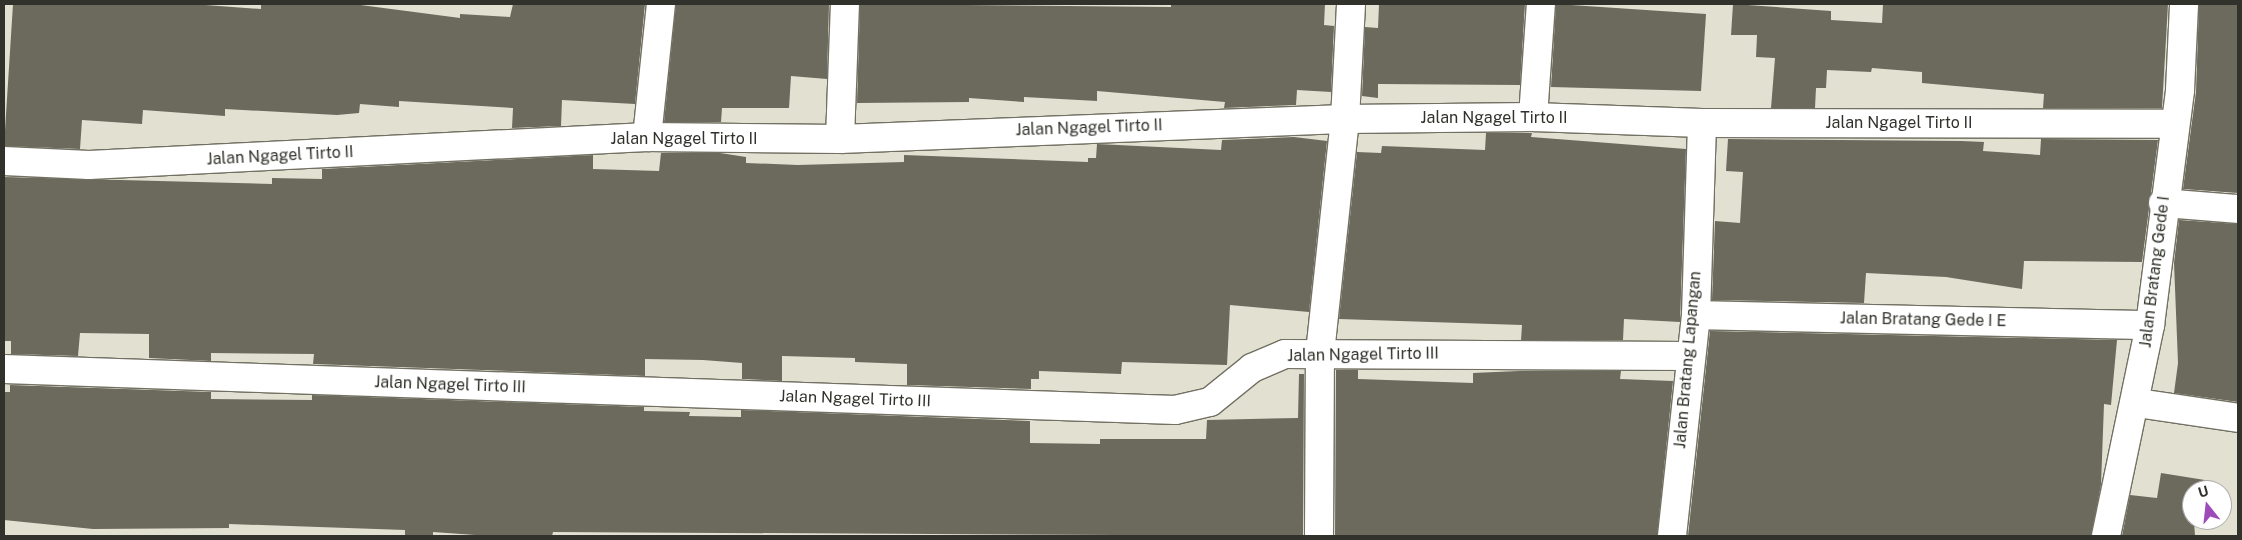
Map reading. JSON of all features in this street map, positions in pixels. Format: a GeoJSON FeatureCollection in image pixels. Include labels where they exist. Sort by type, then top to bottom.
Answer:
{"type":"FeatureCollection","features":[{"type":"Feature","properties":{"kind":"street"},"geometry":{"type":"LineString","coordinates":[[646,137],[661,4]]}},
{"type":"Feature","properties":{"kind":"street"},"geometry":{"type":"LineString","coordinates":[[840,139],[845,4]]}},
{"type":"Feature","properties":{"kind":"street"},"geometry":{"type":"LineString","coordinates":[[1319,536],[1320,353],[1345,120],[1351,4]]}},
{"type":"Feature","properties":{"kind":"street"},"geometry":{"type":"LineString","coordinates":[[1533,117],[1541,4]]}},
{"type":"Feature","properties":{"kind":"street","name":"Jalan Bratang Gede I"},"geometry":{"type":"LineString","coordinates":[[2106,536],[2137,404],[2150,325],[2163,203],[2175,124],[2184,4]]}},
{"type":"Feature","properties":{"kind":"street","name":"Jalan Ngagel Tirto II"},"geometry":{"type":"LineString","coordinates":[[4,161],[89,165],[646,137],[840,139],[1345,120],[1533,117],[1702,123],[2175,124]]}},
{"type":"Feature","properties":{"kind":"street","name":"Jalan Bratang Lapangan"},"geometry":{"type":"LineString","coordinates":[[1672,536],[1689,356],[1696,315],[1702,123]]}},
{"type":"Feature","properties":{"kind":"street"},"geometry":{"type":"LineString","coordinates":[[2163,203],[2238,209]]}},
{"type":"Feature","properties":{"kind":"street","name":"Jalan Bratang Gede I E"},"geometry":{"type":"LineString","coordinates":[[1696,315],[2150,325]]}},
{"type":"Feature","properties":{"kind":"street","name":"Jalan Ngagel Tirto III"},"geometry":{"type":"LineString","coordinates":[[4,370],[1176,410],[1210,402],[1265,361],[1285,354],[1689,356]]}},
{"type":"Feature","properties":{"kind":"street"},"geometry":{"type":"LineString","coordinates":[[2137,404],[2238,418]]}},
{"type":"Feature","properties":{"kind":"building"},"geometry":{"type":"Polygon","coordinates":[[[13,4],[192,4],[261,9],[261,4],[353,4],[460,18],[460,14],[510,17],[513,4],[645,4],[635,104],[562,100],[561,126],[512,128],[513,108],[399,101],[399,107],[360,104],[359,113],[337,115],[225,109],[225,116],[143,110],[142,124],[82,120],[80,149],[4,146],[13,4]]]}},
{"type":"Feature","properties":{"kind":"building"},"geometry":{"type":"Polygon","coordinates":[[[676,4],[829,4],[827,79],[791,76],[789,108],[722,108],[721,122],[664,122],[676,4]]]}},
{"type":"Feature","properties":{"kind":"building"},"geometry":{"type":"Polygon","coordinates":[[[860,4],[1171,7],[1171,4],[1325,4],[1324,25],[1334,26],[1331,92],[1297,90],[1296,105],[1224,108],[1225,102],[1097,91],[1097,101],[1024,97],[1024,102],[969,98],[969,102],[857,103],[860,4]]]}},
{"type":"Feature","properties":{"kind":"building"},"geometry":{"type":"Polygon","coordinates":[[[1379,4],[1525,4],[1520,85],[1378,84],[1378,98],[1362,96],[1365,27],[1378,28],[1379,4]]]}},
{"type":"Feature","properties":{"kind":"building"},"geometry":{"type":"Polygon","coordinates":[[[1556,4],[1706,14],[1701,91],[1551,87],[1556,4]]]}},
{"type":"Feature","properties":{"kind":"building"},"geometry":{"type":"Polygon","coordinates":[[[1733,4],[1831,11],[1831,20],[1882,23],[1883,4],[2168,4],[2162,108],[2043,108],[2044,94],[1922,83],[1922,72],[1872,68],[1871,72],[1827,70],[1826,88],[1816,88],[1815,108],[1771,108],[1775,58],[1756,57],[1757,35],[1731,35],[1733,4]]]}},
{"type":"Feature","properties":{"kind":"building"},"geometry":{"type":"Polygon","coordinates":[[[2199,4],[2238,4],[2238,193],[2183,189],[2196,92],[2199,4]]]}},
{"type":"Feature","properties":{"kind":"building"},"geometry":{"type":"Polygon","coordinates":[[[1486,133],[1532,133],[1531,137],[1686,149],[1680,322],[1624,319],[1623,340],[1521,340],[1522,325],[1339,319],[1357,152],[1381,153],[1382,146],[1485,150],[1486,133]]]}},
{"type":"Feature","properties":{"kind":"building"},"geometry":{"type":"Polygon","coordinates":[[[1294,137],[1327,141],[1309,312],[1230,305],[1227,365],[1122,362],[1121,374],[1039,371],[1039,379],[1031,379],[1031,389],[907,385],[907,364],[855,362],[855,358],[782,356],[782,381],[742,379],[742,363],[703,360],[645,359],[645,376],[313,364],[314,354],[211,353],[211,361],[149,358],[149,334],[80,333],[78,356],[11,354],[11,341],[4,341],[4,177],[272,184],[272,178],[322,179],[322,169],[593,155],[593,169],[659,171],[661,153],[720,153],[746,157],[746,163],[798,165],[904,162],[904,155],[1088,162],[1088,158],[1096,158],[1097,144],[1221,150],[1222,140],[1294,137]]]}},
{"type":"Feature","properties":{"kind":"building"},"geometry":{"type":"Polygon","coordinates":[[[1728,139],[1984,142],[1983,151],[2040,155],[2041,139],[2158,140],[2142,262],[2024,261],[2022,289],[1946,277],[1866,273],[1864,303],[1712,300],[1715,221],[1740,223],[1743,172],[1726,171],[1728,139]]]}},
{"type":"Feature","properties":{"kind":"building"},"geometry":{"type":"Polygon","coordinates":[[[2179,220],[2238,224],[2238,402],[2174,393],[2178,363],[2174,263],[2179,220]]]}},
{"type":"Feature","properties":{"kind":"building"},"geometry":{"type":"Polygon","coordinates":[[[1710,331],[2117,340],[2111,405],[2104,404],[2101,485],[2091,536],[1688,536],[1710,331]]]}},
{"type":"Feature","properties":{"kind":"building"},"geometry":{"type":"Polygon","coordinates":[[[1336,370],[1358,370],[1358,379],[1473,383],[1473,373],[1519,371],[1621,371],[1620,379],[1673,381],[1657,536],[1335,536],[1336,370]]]}},
{"type":"Feature","properties":{"kind":"building"},"geometry":{"type":"Polygon","coordinates":[[[1299,374],[1304,374],[1303,536],[553,532],[552,536],[489,536],[433,532],[433,536],[405,536],[405,530],[229,524],[229,528],[93,529],[4,520],[4,392],[10,392],[10,385],[211,392],[211,399],[312,400],[312,395],[644,407],[644,411],[690,412],[689,416],[741,417],[741,410],[1030,421],[1030,443],[1100,444],[1100,439],[1206,439],[1207,420],[1298,418],[1299,374]]]}},
{"type":"Feature","properties":{"kind":"building"},"geometry":{"type":"Polygon","coordinates":[[[2161,473],[2205,480],[2182,480],[2182,530],[2195,530],[2195,536],[2122,536],[2130,495],[2157,498],[2161,473]]]}}]}
